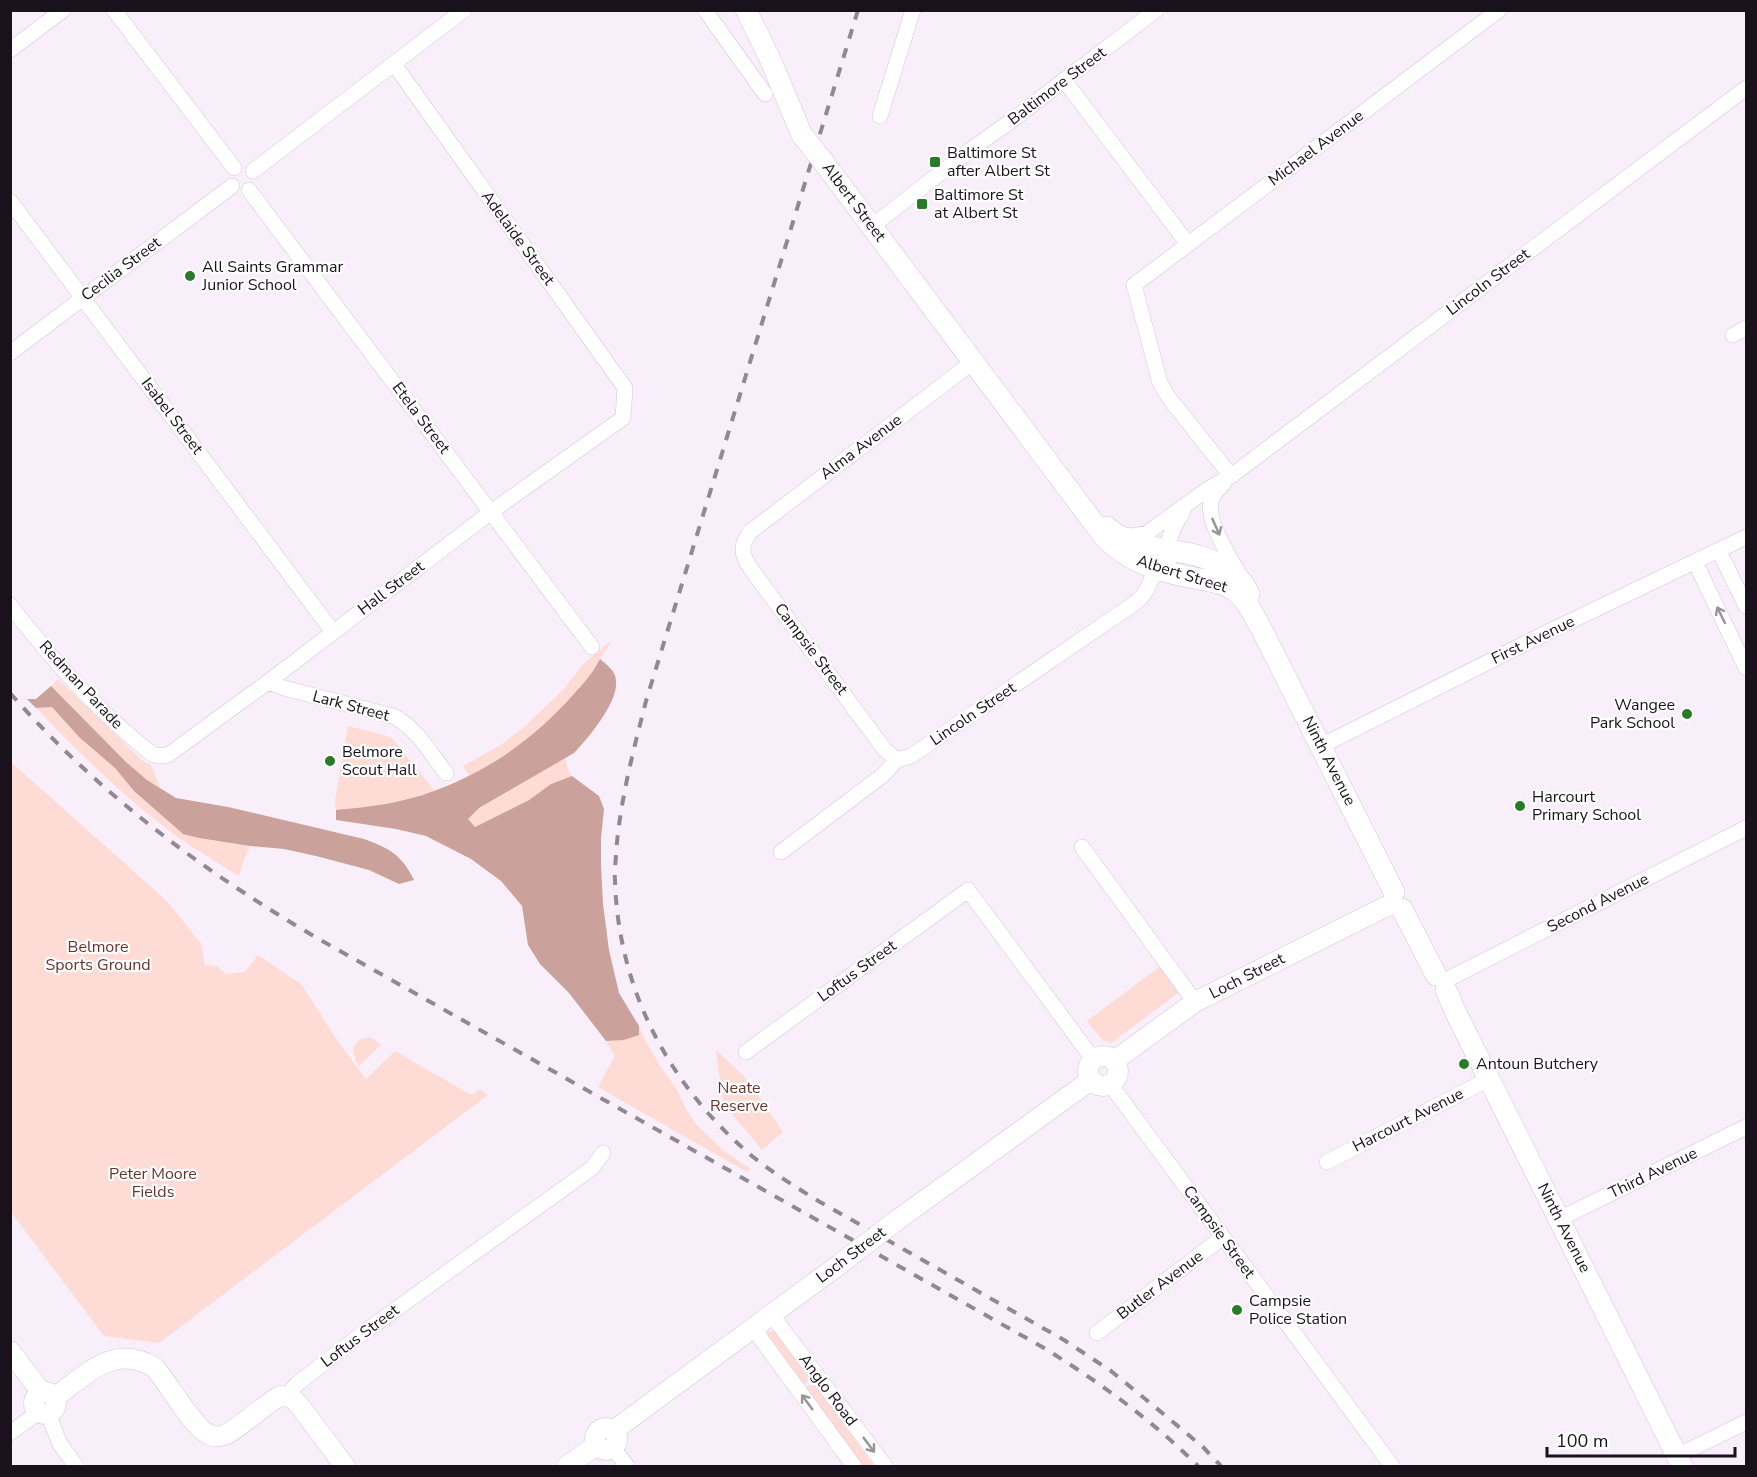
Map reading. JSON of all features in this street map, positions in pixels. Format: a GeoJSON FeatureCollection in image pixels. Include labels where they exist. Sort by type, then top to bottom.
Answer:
{"type":"FeatureCollection","features":[{"type":"Feature","properties":{"kind":"main road","name":"Albert Street"},"geometry":{"type":"LineString","coordinates":[[746,10],[770,59],[802,135],[1110,542],[1133,560],[1182,576],[1232,588],[1241,596],[1263,632]]}},
{"type":"Feature","properties":{"kind":"main road","name":"Albert Street"},"geometry":{"type":"LineString","coordinates":[[1052,467],[1110,530],[1128,540],[1212,559],[1228,569],[1247,589],[1263,632]]}},
{"type":"Feature","properties":{"kind":"main road","name":"Ninth Avenue"},"geometry":{"type":"LineString","coordinates":[[1263,632],[1321,746],[1394,902],[1444,981],[1456,1013],[1680,1461]]}},
{"type":"Feature","properties":{"kind":"street"},"geometry":{"type":"LineString","coordinates":[[10,50],[63,10]]}},
{"type":"Feature","properties":{"kind":"street"},"geometry":{"type":"LineString","coordinates":[[114,10],[234,168]]}},
{"type":"Feature","properties":{"kind":"street"},"geometry":{"type":"LineString","coordinates":[[253,171],[465,10]]}},
{"type":"Feature","properties":{"kind":"street"},"geometry":{"type":"LineString","coordinates":[[705,10],[765,94]]}},
{"type":"Feature","properties":{"kind":"street"},"geometry":{"type":"LineString","coordinates":[[880,116],[913,10]]}},
{"type":"Feature","properties":{"kind":"street","name":"Baltimore Street"},"geometry":{"type":"LineString","coordinates":[[872,226],[1156,10]]}},
{"type":"Feature","properties":{"kind":"street","name":"Michael Avenue"},"geometry":{"type":"LineString","coordinates":[[1231,476],[1168,398],[1160,384],[1134,285],[1498,10]]}},
{"type":"Feature","properties":{"kind":"street","name":"Adelaide Street"},"geometry":{"type":"LineString","coordinates":[[394,64],[626,388],[623,418]]}},
{"type":"Feature","properties":{"kind":"street"},"geometry":{"type":"LineString","coordinates":[[1064,80],[1188,244]]}},
{"type":"Feature","properties":{"kind":"street","name":"Lincoln Street"},"geometry":{"type":"LineString","coordinates":[[1110,530],[1132,536],[1141,535],[1154,529],[1208,489],[1231,476],[1746,88]]}},
{"type":"Feature","properties":{"kind":"street"},"geometry":{"type":"LineString","coordinates":[[247,166],[253,171],[255,179],[252,187],[238,191],[232,186],[229,179],[234,168],[247,166]]}},
{"type":"Feature","properties":{"kind":"street","name":"Cecilia Street"},"geometry":{"type":"LineString","coordinates":[[10,352],[232,186]]}},
{"type":"Feature","properties":{"kind":"street","name":"Etela Street"},"geometry":{"type":"LineString","coordinates":[[249,189],[592,647]]}},
{"type":"Feature","properties":{"kind":"street","name":"Isabel Street"},"geometry":{"type":"LineString","coordinates":[[10,201],[333,632]]}},
{"type":"Feature","properties":{"kind":"street","name":"Alma Avenue"},"geometry":{"type":"LineString","coordinates":[[750,532],[973,362]]}},
{"type":"Feature","properties":{"kind":"street","name":"Hall Street"},"geometry":{"type":"LineString","coordinates":[[159,756],[175,751],[491,512],[623,418]]}},
{"type":"Feature","properties":{"kind":"street","name":"Lincoln Street"},"geometry":{"type":"LineString","coordinates":[[1231,476],[1216,491],[1210,510],[1215,526],[1247,589]]}},
{"type":"Feature","properties":{"kind":"street","name":"Lincoln Street"},"geometry":{"type":"LineString","coordinates":[[1167,549],[1173,530],[1186,505]]}},
{"type":"Feature","properties":{"kind":"street","name":"Campsie Street"},"geometry":{"type":"LineString","coordinates":[[750,532],[742,549],[746,562],[885,750],[897,760]]}},
{"type":"Feature","properties":{"kind":"street","name":"First Avenue"},"geometry":{"type":"LineString","coordinates":[[1321,746],[1546,633],[1746,537]]}},
{"type":"Feature","properties":{"kind":"street"},"geometry":{"type":"LineString","coordinates":[[1167,549],[1174,564],[1211,582]]}},
{"type":"Feature","properties":{"kind":"street"},"geometry":{"type":"LineString","coordinates":[[1719,551],[1746,606]]}},
{"type":"Feature","properties":{"kind":"street"},"geometry":{"type":"LineString","coordinates":[[1695,562],[1746,668]]}},
{"type":"Feature","properties":{"kind":"street","name":"Lincoln Street"},"geometry":{"type":"LineString","coordinates":[[781,852],[883,775],[897,760],[911,756],[1140,599],[1148,590],[1155,568]]}},
{"type":"Feature","properties":{"kind":"street","name":"Redman Parade"},"geometry":{"type":"LineString","coordinates":[[10,605],[56,662],[80,687],[143,747],[159,756]]}},
{"type":"Feature","properties":{"kind":"street","name":"Lark Street"},"geometry":{"type":"LineString","coordinates":[[268,682],[401,720],[410,727],[447,773]]}},
{"type":"Feature","properties":{"kind":"street","name":"Second Avenue"},"geometry":{"type":"LineString","coordinates":[[1444,981],[1746,828]]}},
{"type":"Feature","properties":{"kind":"street"},"geometry":{"type":"LineString","coordinates":[[1082,847],[1196,1002]]}},
{"type":"Feature","properties":{"kind":"street","name":"Loftus Street"},"geometry":{"type":"LineString","coordinates":[[746,1052],[968,890],[1093,1059]]}},
{"type":"Feature","properties":{"kind":"street","name":"Loch Street"},"geometry":{"type":"LineString","coordinates":[[1114,1061],[1196,1002],[1394,902]]}},
{"type":"Feature","properties":{"kind":"street"},"geometry":{"type":"LineString","coordinates":[[1106,1056],[1114,1061],[1118,1073],[1113,1081],[1100,1082],[1088,1076],[1088,1067],[1093,1059],[1106,1056]]}},
{"type":"Feature","properties":{"kind":"street","name":"Harcourt Avenue"},"geometry":{"type":"LineString","coordinates":[[1327,1162],[1489,1079]]}},
{"type":"Feature","properties":{"kind":"street","name":"Campsie Street"},"geometry":{"type":"LineString","coordinates":[[1100,1082],[1223,1237],[1392,1467]]}},
{"type":"Feature","properties":{"kind":"street","name":"Loch Street"},"geometry":{"type":"LineString","coordinates":[[567,1467],[608,1441],[771,1314],[896,1221],[1100,1082]]}},
{"type":"Feature","properties":{"kind":"street","name":"Third Avenue"},"geometry":{"type":"LineString","coordinates":[[1559,1219],[1746,1127]]}},
{"type":"Feature","properties":{"kind":"street","name":"Loftus Street"},"geometry":{"type":"LineString","coordinates":[[46,1404],[105,1362],[124,1358],[141,1361],[155,1368],[205,1433],[211,1436],[221,1436],[231,1432],[280,1396],[287,1395],[297,1383],[363,1333],[592,1168],[603,1153]]}},
{"type":"Feature","properties":{"kind":"street","name":"Butler Avenue"},"geometry":{"type":"LineString","coordinates":[[1096,1333],[1223,1237]]}},
{"type":"Feature","properties":{"kind":"street","name":"Anglo Road"},"geometry":{"type":"LineString","coordinates":[[771,1314],[885,1467]]}},
{"type":"Feature","properties":{"kind":"street","name":"Anglo Road"},"geometry":{"type":"LineString","coordinates":[[753,1328],[854,1467]]}},
{"type":"Feature","properties":{"kind":"street"},"geometry":{"type":"LineString","coordinates":[[10,1352],[46,1404],[60,1444],[76,1467]]}},
{"type":"Feature","properties":{"kind":"street"},"geometry":{"type":"LineString","coordinates":[[287,1395],[295,1400],[345,1467]]}},
{"type":"Feature","properties":{"kind":"street"},"geometry":{"type":"LineString","coordinates":[[10,1433],[46,1404]]}},
{"type":"Feature","properties":{"kind":"street"},"geometry":{"type":"LineString","coordinates":[[1680,1461],[1746,1422]]}},
{"type":"Feature","properties":{"kind":"street"},"geometry":{"type":"LineString","coordinates":[[608,1441],[627,1467]]}},
{"type":"Feature","properties":{"kind":"green space"},"geometry":{"type":"Polygon","coordinates":[[[612,640],[592,673],[555,716],[520,745],[470,777],[463,766],[499,746],[523,728],[564,689],[582,665],[612,640]]]}},
{"type":"Feature","properties":{"kind":"green space"},"geometry":{"type":"Polygon","coordinates":[[[58,679],[143,761],[151,765],[160,787],[147,780],[126,762],[51,686],[58,679]]]}},
{"type":"Feature","properties":{"kind":"green space"},"geometry":{"type":"Polygon","coordinates":[[[52,707],[79,737],[115,768],[134,791],[183,834],[250,846],[239,876],[177,837],[142,809],[80,753],[36,708],[52,707]]]}},
{"type":"Feature","properties":{"kind":"green space"},"geometry":{"type":"Polygon","coordinates":[[[348,726],[391,737],[435,791],[386,804],[336,810],[335,800],[348,726]]]}},
{"type":"Feature","properties":{"kind":"green space"},"geometry":{"type":"Polygon","coordinates":[[[565,758],[572,776],[551,784],[529,800],[475,827],[468,819],[479,808],[565,758]]]}},
{"type":"Feature","properties":{"kind":"green space","name":"Peter Moore Fields"},"geometry":{"type":"Polygon","coordinates":[[[11,762],[168,902],[201,944],[205,965],[217,966],[226,974],[245,972],[258,955],[302,985],[339,1043],[366,1079],[395,1051],[471,1095],[480,1090],[488,1095],[159,1343],[104,1336],[11,1212],[11,762]]]}},
{"type":"Feature","properties":{"kind":"green space"},"geometry":{"type":"Polygon","coordinates":[[[1163,964],[1182,990],[1111,1043],[1102,1040],[1087,1021],[1163,964]]]}},
{"type":"Feature","properties":{"kind":"green space"},"geometry":{"type":"Polygon","coordinates":[[[639,1026],[695,1123],[725,1152],[751,1169],[747,1172],[598,1087],[615,1056],[606,1041],[624,1040],[639,1035],[639,1026]]]}},
{"type":"Feature","properties":{"kind":"green space"},"geometry":{"type":"Polygon","coordinates":[[[369,1037],[381,1045],[359,1066],[355,1060],[353,1048],[359,1040],[369,1037]]]}},
{"type":"Feature","properties":{"kind":"green space","name":"Neate Reserve"},"geometry":{"type":"Polygon","coordinates":[[[716,1050],[744,1076],[783,1132],[762,1150],[723,1103],[716,1050]]]}},
{"type":"Feature","properties":{"kind":"green space"},"geometry":{"type":"Polygon","coordinates":[[[770,1331],[777,1334],[807,1376],[808,1382],[802,1384],[766,1337],[770,1331]]]}},
{"type":"Feature","properties":{"kind":"green space"},"geometry":{"type":"Polygon","coordinates":[[[809,1385],[817,1388],[874,1466],[860,1466],[805,1391],[809,1385]]]}},
{"type":"Feature","properties":{"kind":"shaded area"},"geometry":{"type":"Polygon","coordinates":[[[600,659],[611,668],[614,674],[615,690],[601,720],[587,739],[574,753],[479,808],[468,819],[475,827],[529,800],[551,784],[572,776],[599,796],[604,809],[601,865],[609,950],[619,993],[639,1026],[639,1035],[624,1040],[606,1041],[569,993],[540,964],[528,945],[522,906],[501,881],[471,859],[426,836],[336,820],[336,810],[410,799],[454,783],[491,764],[526,740],[558,711],[588,678],[600,659]]]}},
{"type":"Feature","properties":{"kind":"shaded area"},"geometry":{"type":"Polygon","coordinates":[[[51,686],[126,762],[147,780],[176,798],[228,807],[364,839],[381,846],[399,858],[414,880],[399,884],[369,870],[316,856],[183,834],[134,791],[115,768],[79,737],[52,707],[36,708],[27,699],[36,699],[51,686]]]}},
{"type":"Feature","properties":{"kind":"railway"},"geometry":{"type":"LineString","coordinates":[[858,10],[636,739],[621,814],[615,870],[618,920],[626,959],[638,997],[673,1067],[722,1129],[752,1156],[820,1202],[1064,1340],[1111,1371],[1203,1447],[1221,1466]]}},
{"type":"Feature","properties":{"kind":"railway"},"geometry":{"type":"LineString","coordinates":[[10,693],[79,764],[153,828],[274,912],[1044,1348],[1124,1402],[1198,1466]]}},
{"type":"Feature","properties":{"kind":"place","name":"Baltimore St after Albert St"},"geometry":{"type":"Point","coordinates":[935,162]}},
{"type":"Feature","properties":{"kind":"place","name":"Baltimore St at Albert St"},"geometry":{"type":"Point","coordinates":[922,204]}},
{"type":"Feature","properties":{"kind":"place","name":"All Saints Grammar Junior School"},"geometry":{"type":"Point","coordinates":[190,276]}},
{"type":"Feature","properties":{"kind":"place","name":"Wangee Park School"},"geometry":{"type":"Point","coordinates":[1687,714]}},
{"type":"Feature","properties":{"kind":"place","name":"Belmore Scout Hall"},"geometry":{"type":"Point","coordinates":[330,761]}},
{"type":"Feature","properties":{"kind":"place","name":"Harcourt Primary School"},"geometry":{"type":"Point","coordinates":[1520,806]}},
{"type":"Feature","properties":{"kind":"place","name":"Antoun Butchery"},"geometry":{"type":"Point","coordinates":[1464,1064]}},
{"type":"Feature","properties":{"kind":"place","name":"Campsie Police Station"},"geometry":{"type":"Point","coordinates":[1237,1310]}},
{"type":"Feature","properties":{"kind":"park label","name":"Belmore Sports Ground"},"geometry":{"type":"Point","coordinates":[98,956]}}]}
